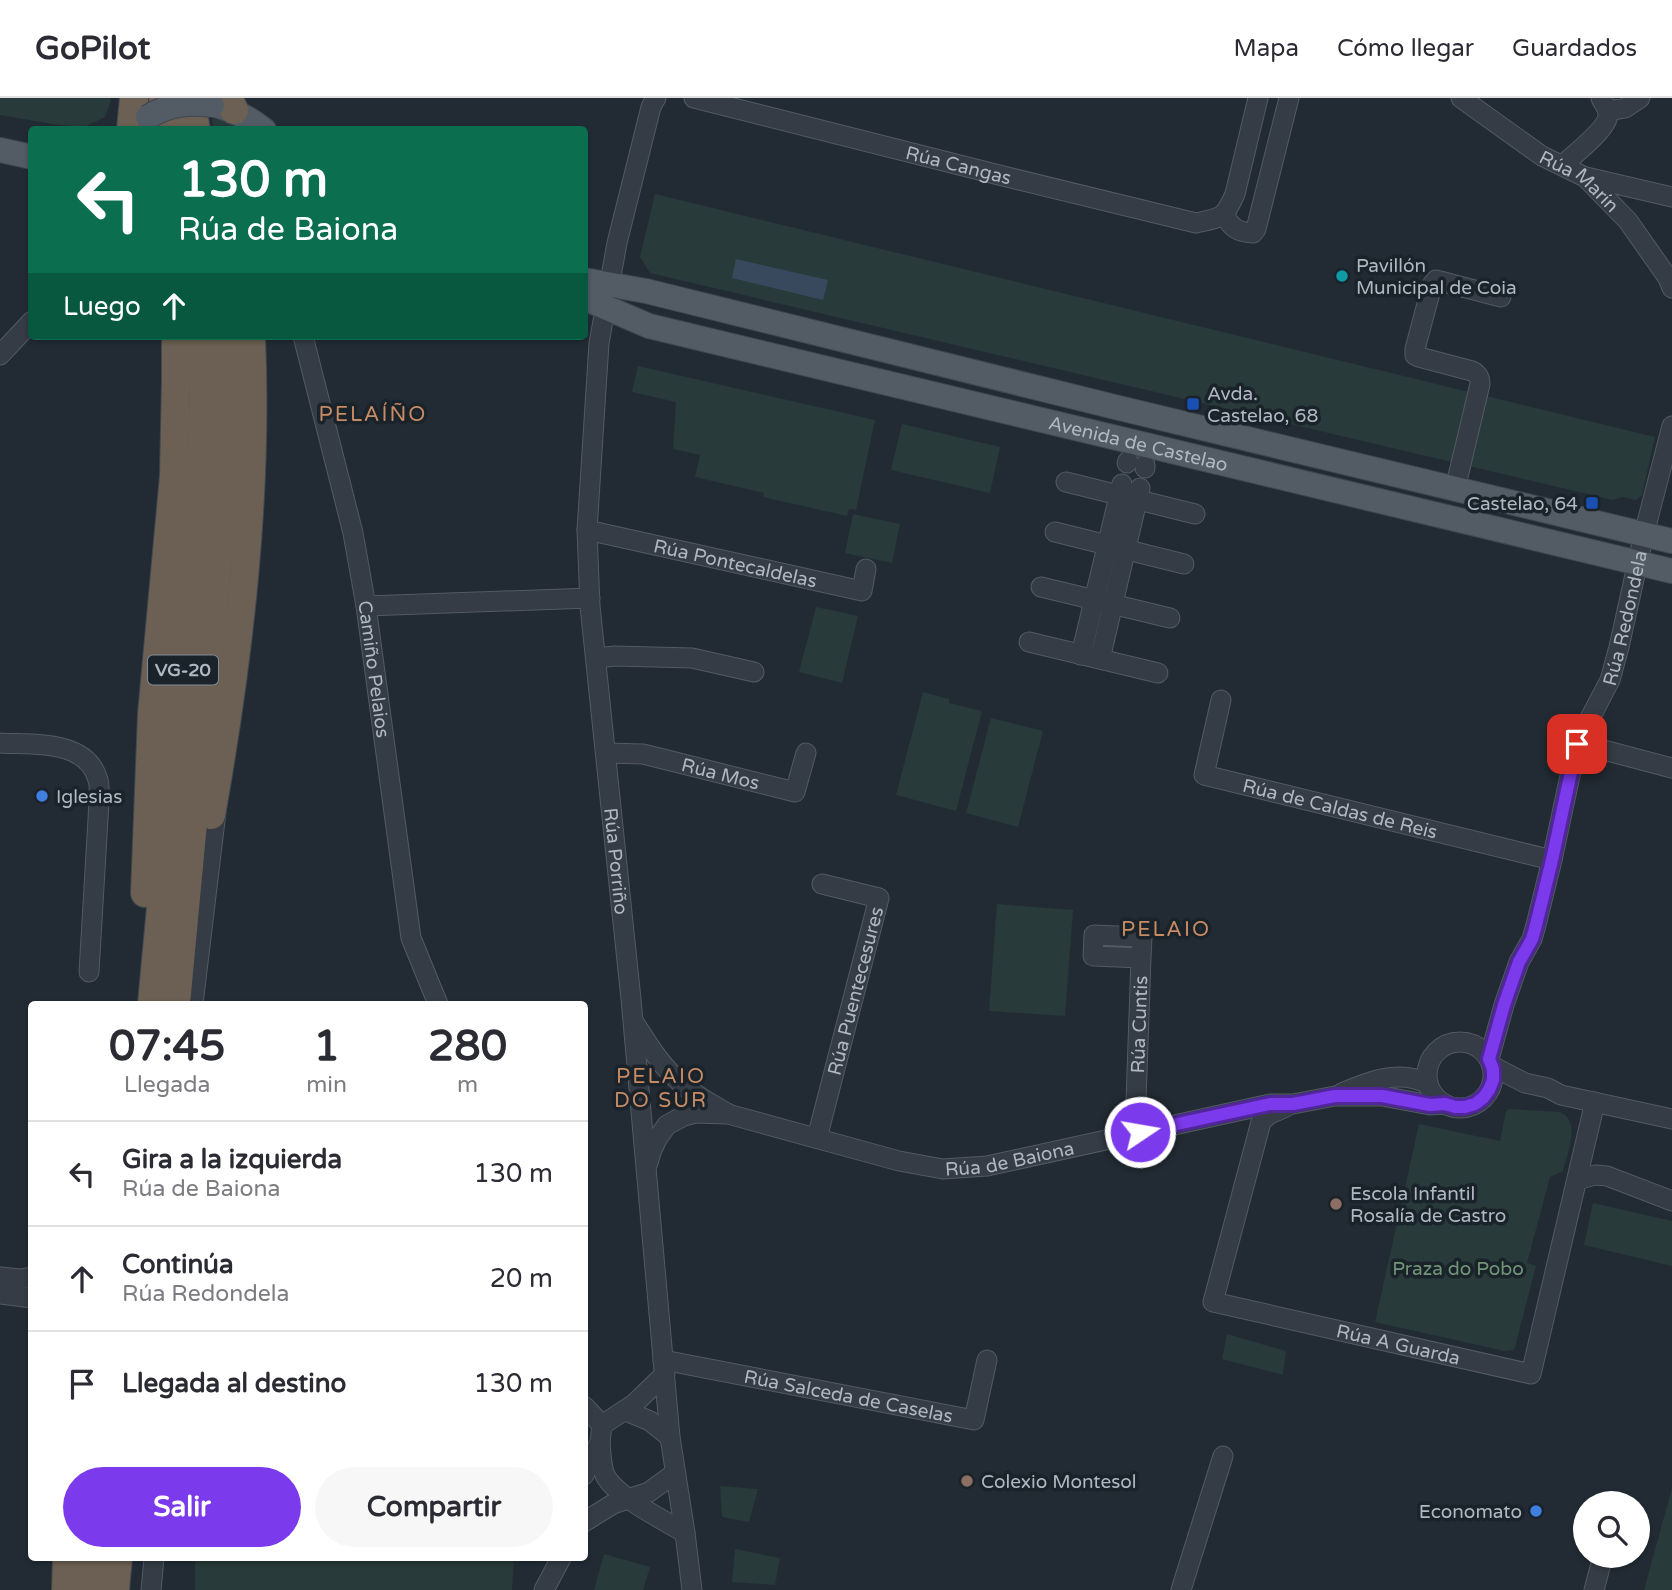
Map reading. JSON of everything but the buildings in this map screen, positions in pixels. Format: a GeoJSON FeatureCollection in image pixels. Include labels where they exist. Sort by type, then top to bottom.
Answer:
{"type":"FeatureCollection","features":[{"type":"Feature","properties":{"kind":"highway"},"geometry":{"type":"LineString","coordinates":[[202,126],[231,108]]}},
{"type":"Feature","properties":{"kind":"highway"},"geometry":{"type":"LineString","coordinates":[[138,1001],[152,714],[174,476],[176,380],[182,340]]}},
{"type":"Feature","properties":{"kind":"highway","name":"VG-20"},"geometry":{"type":"LineString","coordinates":[[152,1001],[204,434],[204,370],[184,340]]}},
{"type":"Feature","properties":{"kind":"highway","name":"VG-20"},"geometry":{"type":"LineString","coordinates":[[176,1001],[226,463],[226,340]]}},
{"type":"Feature","properties":{"kind":"highway"},"geometry":{"type":"LineString","coordinates":[[181,951],[208,833],[238,638],[253,441],[251,340]]}},
{"type":"Feature","properties":{"kind":"highway"},"geometry":{"type":"LineString","coordinates":[[146,858],[159,932]]}},
{"type":"Feature","properties":{"kind":"highway"},"geometry":{"type":"LineString","coordinates":[[66,1590],[67,1561]]}},
{"type":"Feature","properties":{"kind":"highway"},"geometry":{"type":"LineString","coordinates":[[88,1590],[91,1561]]}},
{"type":"Feature","properties":{"kind":"highway"},"geometry":{"type":"LineString","coordinates":[[103,1590],[105,1561]]}},
{"type":"Feature","properties":{"kind":"highway"},"geometry":{"type":"LineString","coordinates":[[114,1590],[118,1561]]}},
{"type":"Feature","properties":{"kind":"highway"},"geometry":{"type":"LineString","coordinates":[[127,1590],[129,1561]]}},
{"type":"Feature","properties":{"kind":"main road"},"geometry":{"type":"LineString","coordinates":[[141,115],[178,104],[195,103],[231,108]]}},
{"type":"Feature","properties":{"kind":"main road"},"geometry":{"type":"LineString","coordinates":[[0,133],[28,138]]}},
{"type":"Feature","properties":{"kind":"main road"},"geometry":{"type":"LineString","coordinates":[[0,150],[28,156]]}},
{"type":"Feature","properties":{"kind":"main road","name":"Avenida de Castelao"},"geometry":{"type":"LineString","coordinates":[[600,296],[646,291],[1672,541]]}},
{"type":"Feature","properties":{"kind":"main road","name":"Avenida de Castelao"},"geometry":{"type":"LineString","coordinates":[[600,296],[649,326],[1135,471],[1672,571]]}},
{"type":"Feature","properties":{"kind":"street","name":"Rúa Porriño"},"geometry":{"type":"LineString","coordinates":[[656,98],[600,296],[587,530],[590,598],[633,1021],[670,1437]]}},
{"type":"Feature","properties":{"kind":"street","name":"Rúa Cangas"},"geometry":{"type":"LineString","coordinates":[[694,98],[1196,223],[1224,215]]}},
{"type":"Feature","properties":{"kind":"street"},"geometry":{"type":"LineString","coordinates":[[1258,98],[1235,194],[1224,215],[1236,230],[1252,233],[1256,229],[1289,98]]}},
{"type":"Feature","properties":{"kind":"street","name":"Rúa Marín"},"geometry":{"type":"LineString","coordinates":[[1461,98],[1542,156],[1585,177],[1628,220],[1672,288]]}},
{"type":"Feature","properties":{"kind":"street"},"geometry":{"type":"LineString","coordinates":[[1563,165],[1601,130],[1607,121],[1605,105],[1625,108],[1640,98]]}},
{"type":"Feature","properties":{"kind":"street"},"geometry":{"type":"LineString","coordinates":[[1585,177],[1672,197]]}},
{"type":"Feature","properties":{"kind":"street"},"geometry":{"type":"LineString","coordinates":[[1455,489],[1480,379],[1478,374],[1472,371],[1419,357],[1415,355],[1415,349],[1432,285],[1436,280],[1501,298]]}},
{"type":"Feature","properties":{"kind":"street"},"geometry":{"type":"LineString","coordinates":[[0,355],[28,325]]}},
{"type":"Feature","properties":{"kind":"street","name":"Camiño Pelaios"},"geometry":{"type":"LineString","coordinates":[[304,340],[353,533],[366,606],[411,938],[437,1001]]}},
{"type":"Feature","properties":{"kind":"street"},"geometry":{"type":"LineString","coordinates":[[1644,534],[1672,426]]}},
{"type":"Feature","properties":{"kind":"street"},"geometry":{"type":"LineString","coordinates":[[1066,482],[1135,471],[1195,514]]}},
{"type":"Feature","properties":{"kind":"street"},"geometry":{"type":"LineString","coordinates":[[1091,657],[1135,471]]}},
{"type":"Feature","properties":{"kind":"street","name":"Rúa Pontecaldelas"},"geometry":{"type":"LineString","coordinates":[[587,530],[862,591],[866,569]]}},
{"type":"Feature","properties":{"kind":"street"},"geometry":{"type":"LineString","coordinates":[[1055,531],[1184,564]]}},
{"type":"Feature","properties":{"kind":"street","name":"Rúa Redondela"},"geometry":{"type":"LineString","coordinates":[[1490,1063],[1504,1005],[1519,962],[1532,939],[1577,744],[1610,680],[1644,534]]}},
{"type":"Feature","properties":{"kind":"street"},"geometry":{"type":"LineString","coordinates":[[1041,587],[1170,618]]}},
{"type":"Feature","properties":{"kind":"street"},"geometry":{"type":"LineString","coordinates":[[366,606],[590,598]]}},
{"type":"Feature","properties":{"kind":"street"},"geometry":{"type":"LineString","coordinates":[[1029,642],[1158,673]]}},
{"type":"Feature","properties":{"kind":"street"},"geometry":{"type":"LineString","coordinates":[[596,658],[692,658],[754,671]]}},
{"type":"Feature","properties":{"kind":"street","name":"Rúa de Caldas de Reis"},"geometry":{"type":"LineString","coordinates":[[1221,700],[1204,775],[1552,860]]}},
{"type":"Feature","properties":{"kind":"street"},"geometry":{"type":"LineString","coordinates":[[193,1001],[225,734]]}},
{"type":"Feature","properties":{"kind":"street"},"geometry":{"type":"LineString","coordinates":[[0,743],[60,747],[74,751],[88,762],[98,779],[89,972]]}},
{"type":"Feature","properties":{"kind":"street"},"geometry":{"type":"LineString","coordinates":[[1577,744],[1672,768]]}},
{"type":"Feature","properties":{"kind":"street","name":"Rúa Mos"},"geometry":{"type":"LineString","coordinates":[[606,753],[643,754],[795,792],[806,753]]}},
{"type":"Feature","properties":{"kind":"street","name":"Rúa Puentecesures"},"geometry":{"type":"LineString","coordinates":[[817,1138],[879,898],[822,884]]}},
{"type":"Feature","properties":{"kind":"street","name":"Rúa Cuntis"},"geometry":{"type":"LineString","coordinates":[[1140,1132],[1136,1101],[1141,958]]}},
{"type":"Feature","properties":{"kind":"street","name":"Rúa de Baiona"},"geometry":{"type":"LineString","coordinates":[[633,1021],[663,1065],[678,1081],[728,1114]]}},
{"type":"Feature","properties":{"kind":"street","name":"Rúa de Baiona"},"geometry":{"type":"LineString","coordinates":[[1335,1096],[1366,1082],[1405,1076],[1428,1084],[1430,1060],[1436,1052],[1445,1044],[1463,1042],[1474,1045],[1483,1051],[1490,1063],[1525,1083],[1548,1088],[1561,1095]]}},
{"type":"Feature","properties":{"kind":"street"},"geometry":{"type":"LineString","coordinates":[[1488,1092],[1493,1080],[1490,1063]]}},
{"type":"Feature","properties":{"kind":"street"},"geometry":{"type":"LineString","coordinates":[[1428,1084],[1436,1097],[1445,1104]]}},
{"type":"Feature","properties":{"kind":"street","name":"Rúa de Baiona"},"geometry":{"type":"LineString","coordinates":[[646,1173],[651,1152],[667,1125],[695,1113],[728,1114],[899,1161],[943,1169],[987,1166],[1270,1104],[1293,1104],[1335,1096],[1382,1096],[1430,1105],[1465,1107],[1475,1104],[1488,1092],[1519,1091],[1546,1096],[1561,1095],[1672,1119]]}},
{"type":"Feature","properties":{"kind":"street","name":"Rúa A Guarda"},"geometry":{"type":"LineString","coordinates":[[1293,1104],[1268,1115],[1261,1122],[1213,1302],[1531,1374],[1595,1102]]}},
{"type":"Feature","properties":{"kind":"street"},"geometry":{"type":"LineString","coordinates":[[1577,1180],[1595,1175],[1607,1176],[1672,1201]]}},
{"type":"Feature","properties":{"kind":"street"},"geometry":{"type":"LineString","coordinates":[[0,1277],[28,1278]]}},
{"type":"Feature","properties":{"kind":"street"},"geometry":{"type":"LineString","coordinates":[[0,1294],[28,1298]]}},
{"type":"Feature","properties":{"kind":"street","name":"Rúa Salceda de Caselas"},"geometry":{"type":"LineString","coordinates":[[664,1367],[974,1420],[987,1360]]}},
{"type":"Feature","properties":{"kind":"street"},"geometry":{"type":"LineString","coordinates":[[588,1465],[601,1434],[626,1411],[664,1367]]}},
{"type":"Feature","properties":{"kind":"street"},"geometry":{"type":"LineString","coordinates":[[626,1411],[650,1421],[670,1437],[692,1590]]}},
{"type":"Feature","properties":{"kind":"street"},"geometry":{"type":"LineString","coordinates":[[588,1413],[601,1434],[605,1474],[613,1486],[685,1533]]}},
{"type":"Feature","properties":{"kind":"street"},"geometry":{"type":"LineString","coordinates":[[1181,1590],[1223,1456]]}},
{"type":"Feature","properties":{"kind":"street"},"geometry":{"type":"LineString","coordinates":[[588,1520],[613,1504],[649,1492],[675,1473]]}},
{"type":"Feature","properties":{"kind":"street"},"geometry":{"type":"LineString","coordinates":[[151,1590],[154,1561]]}},
{"type":"Feature","properties":{"kind":"street"},"geometry":{"type":"LineString","coordinates":[[544,1590],[558,1561]]}},
{"type":"Feature","properties":{"kind":"street"},"geometry":{"type":"LineString","coordinates":[[1594,1590],[1600,1568]]}},
{"type":"Feature","properties":{"kind":"green space"},"geometry":{"type":"Polygon","coordinates":[[[0,98],[110,98],[111,101],[105,117],[86,126],[59,125],[0,115],[0,98]]]}},
{"type":"Feature","properties":{"kind":"green space"},"geometry":{"type":"Polygon","coordinates":[[[212,119],[226,120],[239,126],[213,126],[212,119]]]}},
{"type":"Feature","properties":{"kind":"green space"},"geometry":{"type":"Polygon","coordinates":[[[655,194],[1655,437],[1642,495],[1636,500],[1622,497],[1613,500],[650,273],[640,257],[655,194]]]}},
{"type":"Feature","properties":{"kind":"green space"},"geometry":{"type":"Polygon","coordinates":[[[638,366],[875,420],[856,510],[849,509],[847,516],[763,497],[764,493],[695,477],[700,455],[673,449],[676,402],[632,392],[638,366]]]}},
{"type":"Feature","properties":{"kind":"green space"},"geometry":{"type":"Polygon","coordinates":[[[902,424],[1000,447],[990,493],[891,470],[902,424]]]}},
{"type":"Feature","properties":{"kind":"green space"},"geometry":{"type":"Polygon","coordinates":[[[853,514],[900,524],[892,563],[845,553],[853,514]]]}},
{"type":"Feature","properties":{"kind":"green space"},"geometry":{"type":"Polygon","coordinates":[[[816,607],[858,616],[842,683],[799,672],[816,607]]]}},
{"type":"Feature","properties":{"kind":"green space"},"geometry":{"type":"Polygon","coordinates":[[[923,692],[949,699],[949,703],[982,711],[956,811],[896,795],[923,692]]]}},
{"type":"Feature","properties":{"kind":"green space"},"geometry":{"type":"Polygon","coordinates":[[[991,718],[1043,731],[1018,827],[966,813],[991,718]]]}},
{"type":"Feature","properties":{"kind":"green space"},"geometry":{"type":"Polygon","coordinates":[[[997,904],[1073,910],[1065,1016],[989,1011],[997,904]]]}},
{"type":"Feature","properties":{"kind":"green space","name":"Praza do Pobo"},"geometry":{"type":"Polygon","coordinates":[[[1509,1109],[1560,1112],[1567,1117],[1572,1130],[1563,1171],[1550,1177],[1527,1263],[1536,1266],[1515,1347],[1513,1350],[1504,1351],[1375,1322],[1419,1124],[1500,1141],[1509,1109]]]}},
{"type":"Feature","properties":{"kind":"green space"},"geometry":{"type":"Polygon","coordinates":[[[1593,1203],[1672,1221],[1672,1266],[1584,1245],[1593,1203]]]}},
{"type":"Feature","properties":{"kind":"green space"},"geometry":{"type":"Polygon","coordinates":[[[1227,1334],[1286,1351],[1283,1375],[1222,1359],[1227,1334]]]}},
{"type":"Feature","properties":{"kind":"green space"},"geometry":{"type":"Polygon","coordinates":[[[720,1486],[758,1489],[749,1522],[722,1517],[720,1486]]]}},
{"type":"Feature","properties":{"kind":"green space"},"geometry":{"type":"Polygon","coordinates":[[[1672,1488],[1672,1590],[1644,1590],[1672,1488]]]}},
{"type":"Feature","properties":{"kind":"green space"},"geometry":{"type":"Polygon","coordinates":[[[735,1549],[780,1558],[775,1585],[732,1582],[735,1549]]]}},
{"type":"Feature","properties":{"kind":"green space"},"geometry":{"type":"Polygon","coordinates":[[[604,1554],[650,1567],[643,1590],[594,1590],[604,1554]]]}},
{"type":"Feature","properties":{"kind":"green space"},"geometry":{"type":"Polygon","coordinates":[[[195,1561],[514,1561],[512,1590],[195,1590],[195,1561]]]}},
{"type":"Feature","properties":{"kind":"water"},"geometry":{"type":"Polygon","coordinates":[[[736,259],[828,280],[823,300],[732,278],[736,259]]]}},
{"type":"Feature","properties":{"kind":"place","name":"Pavillón Municipal de Coia"},"geometry":{"type":"Point","coordinates":[1342,276]}},
{"type":"Feature","properties":{"kind":"place","name":"Avda. Castelao, 68"},"geometry":{"type":"Point","coordinates":[1193,404]}},
{"type":"Feature","properties":{"kind":"place","name":"Castelao, 64"},"geometry":{"type":"Point","coordinates":[1592,503]}},
{"type":"Feature","properties":{"kind":"place","name":"Iglesias"},"geometry":{"type":"Point","coordinates":[42,796]}},
{"type":"Feature","properties":{"kind":"place","name":"Escola Infantil Rosalía de Castro"},"geometry":{"type":"Point","coordinates":[1336,1204]}},
{"type":"Feature","properties":{"kind":"place","name":"Colexio Montesol"},"geometry":{"type":"Point","coordinates":[967,1481]}},
{"type":"Feature","properties":{"kind":"place","name":"Economato"},"geometry":{"type":"Point","coordinates":[1536,1511]}},
{"type":"Feature","properties":{"kind":"district","name":"PELAÍÑO"},"geometry":{"type":"Point","coordinates":[373,414]}},
{"type":"Feature","properties":{"kind":"district","name":"PELAIO"},"geometry":{"type":"Point","coordinates":[1166,929]}},
{"type":"Feature","properties":{"kind":"district","name":"PELAIO DO SUR"},"geometry":{"type":"Point","coordinates":[661,1088]}},
{"type":"Feature","properties":{"kind":"route"},"geometry":{"type":"LineString","coordinates":[[1140,1132],[1270,1104],[1293,1104],[1335,1096],[1382,1096],[1455,1107],[1475,1104],[1483,1098],[1493,1080],[1489,1059],[1504,1005],[1536,925],[1577,744]]}}]}
